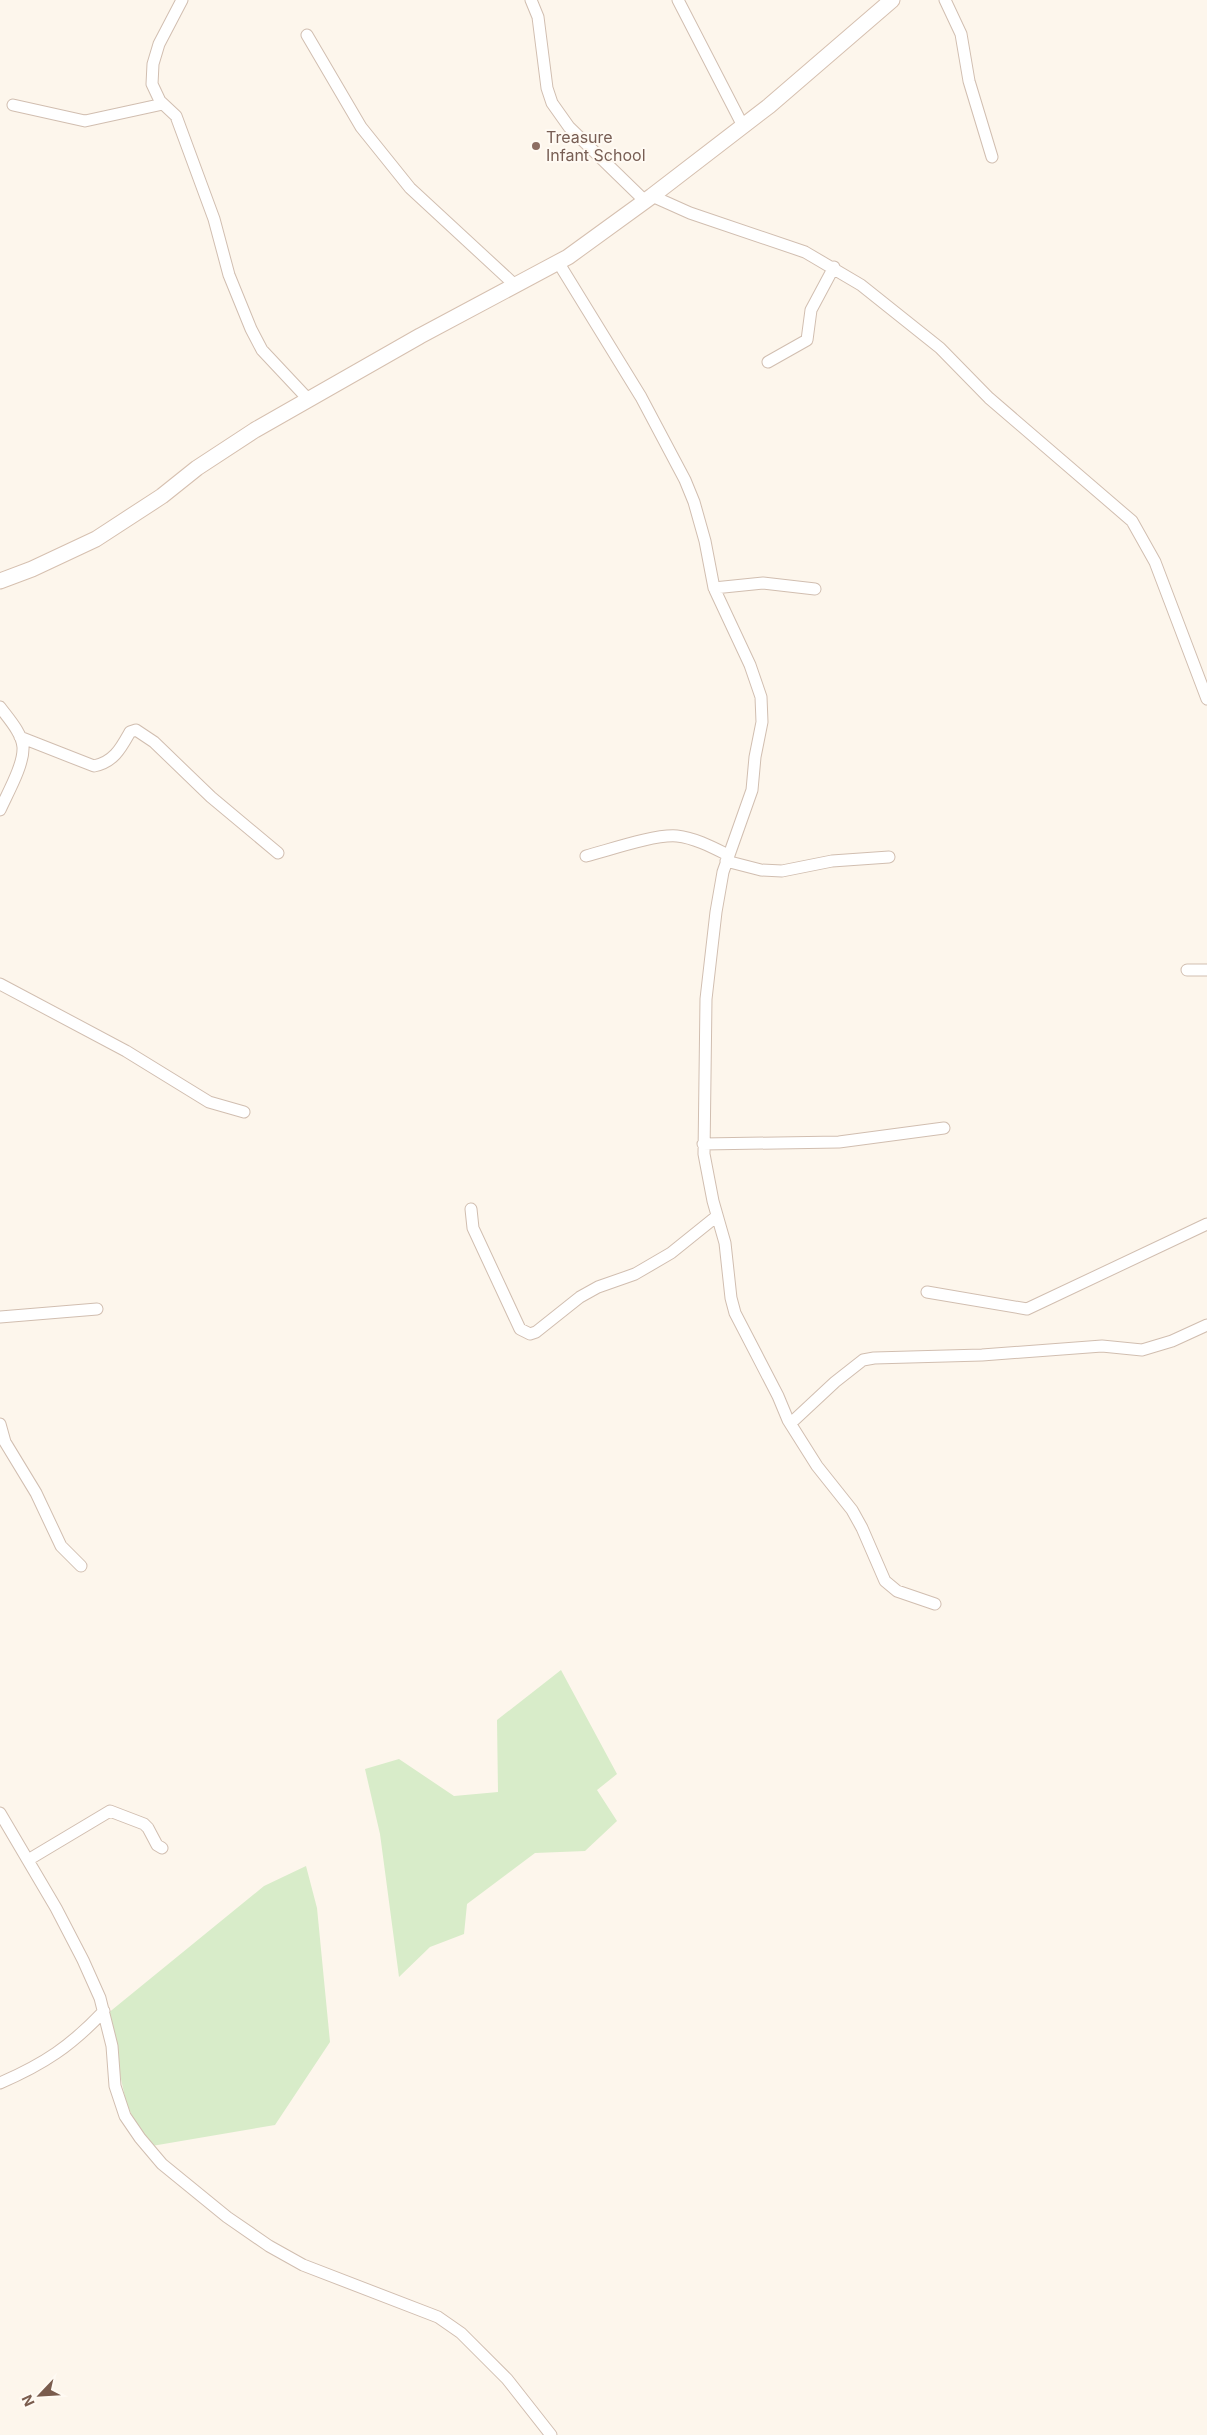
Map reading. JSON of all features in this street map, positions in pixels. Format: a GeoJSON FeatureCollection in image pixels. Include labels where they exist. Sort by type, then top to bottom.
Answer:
{"type":"FeatureCollection","features":[{"type":"Feature","properties":{"kind":"street"},"geometry":{"type":"LineString","coordinates":[[182,0],[162,36],[153,64],[152,84],[162,104],[176,116],[214,219],[229,275],[251,329],[262,350],[308,399]]}},
{"type":"Feature","properties":{"kind":"street"},"geometry":{"type":"LineString","coordinates":[[531,0],[538,17],[547,88],[552,103],[569,127],[648,198],[805,252],[834,267],[895,310],[940,348],[989,398],[1132,521],[1155,562],[1207,698]]}},
{"type":"Feature","properties":{"kind":"street"},"geometry":{"type":"LineString","coordinates":[[678,0],[743,126]]}},
{"type":"Feature","properties":{"kind":"street"},"geometry":{"type":"LineString","coordinates":[[0,581],[32,569],[96,539],[162,496],[224,449],[420,336],[558,262],[648,198],[743,126],[857,33],[892,0]]}},
{"type":"Feature","properties":{"kind":"street"},"geometry":{"type":"LineString","coordinates":[[946,0],[961,34],[969,81],[992,157]]}},
{"type":"Feature","properties":{"kind":"street"},"geometry":{"type":"LineString","coordinates":[[307,35],[361,127],[410,188],[516,286]]}},
{"type":"Feature","properties":{"kind":"street"},"geometry":{"type":"LineString","coordinates":[[13,105],[84,121],[162,104]]}},
{"type":"Feature","properties":{"kind":"street"},"geometry":{"type":"LineString","coordinates":[[558,262],[641,397],[685,480],[694,502],[705,541],[714,588],[758,684],[763,710],[752,790],[727,858],[716,912],[706,999],[703,1144],[712,1201],[725,1243],[726,1262],[735,1313],[790,1423],[817,1466],[852,1510],[885,1581],[897,1591],[936,1604]]}},
{"type":"Feature","properties":{"kind":"street"},"geometry":{"type":"LineString","coordinates":[[768,362],[807,340],[811,310],[834,267]]}},
{"type":"Feature","properties":{"kind":"street"},"geometry":{"type":"LineString","coordinates":[[714,588],[763,583],[815,589]]}},
{"type":"Feature","properties":{"kind":"street"},"geometry":{"type":"LineString","coordinates":[[0,706],[20,737],[23,746],[12,784],[0,810]]}},
{"type":"Feature","properties":{"kind":"street"},"geometry":{"type":"LineString","coordinates":[[20,737],[94,766],[106,762],[117,754],[130,732],[136,730],[154,742],[211,797],[278,853]]}},
{"type":"Feature","properties":{"kind":"street"},"geometry":{"type":"LineString","coordinates":[[586,856],[662,837],[676,836],[698,841],[727,858],[761,870],[782,871],[832,861],[890,857]]}},
{"type":"Feature","properties":{"kind":"street"},"geometry":{"type":"LineString","coordinates":[[1186,970],[1207,970]]}},
{"type":"Feature","properties":{"kind":"street"},"geometry":{"type":"LineString","coordinates":[[0,984],[126,1051],[208,1102],[244,1112]]}},
{"type":"Feature","properties":{"kind":"street"},"geometry":{"type":"LineString","coordinates":[[703,1144],[839,1142],[944,1128]]}},
{"type":"Feature","properties":{"kind":"street"},"geometry":{"type":"LineString","coordinates":[[471,1209],[473,1228],[520,1329],[530,1334],[536,1332],[580,1297],[598,1287],[635,1274],[672,1253],[717,1216]]}},
{"type":"Feature","properties":{"kind":"street"},"geometry":{"type":"LineString","coordinates":[[927,1292],[1027,1309],[1207,1224]]}},
{"type":"Feature","properties":{"kind":"street"},"geometry":{"type":"LineString","coordinates":[[0,1317],[97,1309]]}},
{"type":"Feature","properties":{"kind":"street"},"geometry":{"type":"LineString","coordinates":[[790,1423],[835,1382],[863,1360],[874,1358],[982,1355],[1102,1346],[1142,1350],[1172,1341],[1207,1325]]}},
{"type":"Feature","properties":{"kind":"street"},"geometry":{"type":"LineString","coordinates":[[0,1424],[5,1442],[36,1493],[61,1546],[81,1566]]}},
{"type":"Feature","properties":{"kind":"street"},"geometry":{"type":"LineString","coordinates":[[28,1860],[110,1811],[144,1824],[157,1845],[162,1848]]}},
{"type":"Feature","properties":{"kind":"street"},"geometry":{"type":"LineString","coordinates":[[0,1813],[83,1960],[104,2011],[112,2046],[115,2086],[120,2104],[140,2138],[162,2164],[227,2217],[269,2246],[303,2265],[438,2317],[461,2333],[506,2379],[551,2435]]}},
{"type":"Feature","properties":{"kind":"street"},"geometry":{"type":"LineString","coordinates":[[0,2083],[38,2065],[68,2046],[104,2011]]}},
{"type":"Feature","properties":{"kind":"green space"},"geometry":{"type":"Polygon","coordinates":[[[561,1670],[617,1774],[597,1790],[617,1821],[585,1851],[535,1853],[467,1904],[464,1934],[430,1947],[399,1977],[380,1834],[365,1769],[399,1759],[454,1796],[498,1792],[497,1720],[561,1670]]]}},
{"type":"Feature","properties":{"kind":"green space"},"geometry":{"type":"Polygon","coordinates":[[[306,1866],[317,1908],[330,2042],[275,2125],[146,2147],[126,2102],[107,2014],[264,1886],[306,1866]]]}},
{"type":"Feature","properties":{"kind":"place","name":"Treasure Infant School"},"geometry":{"type":"Point","coordinates":[536,146]}}]}
